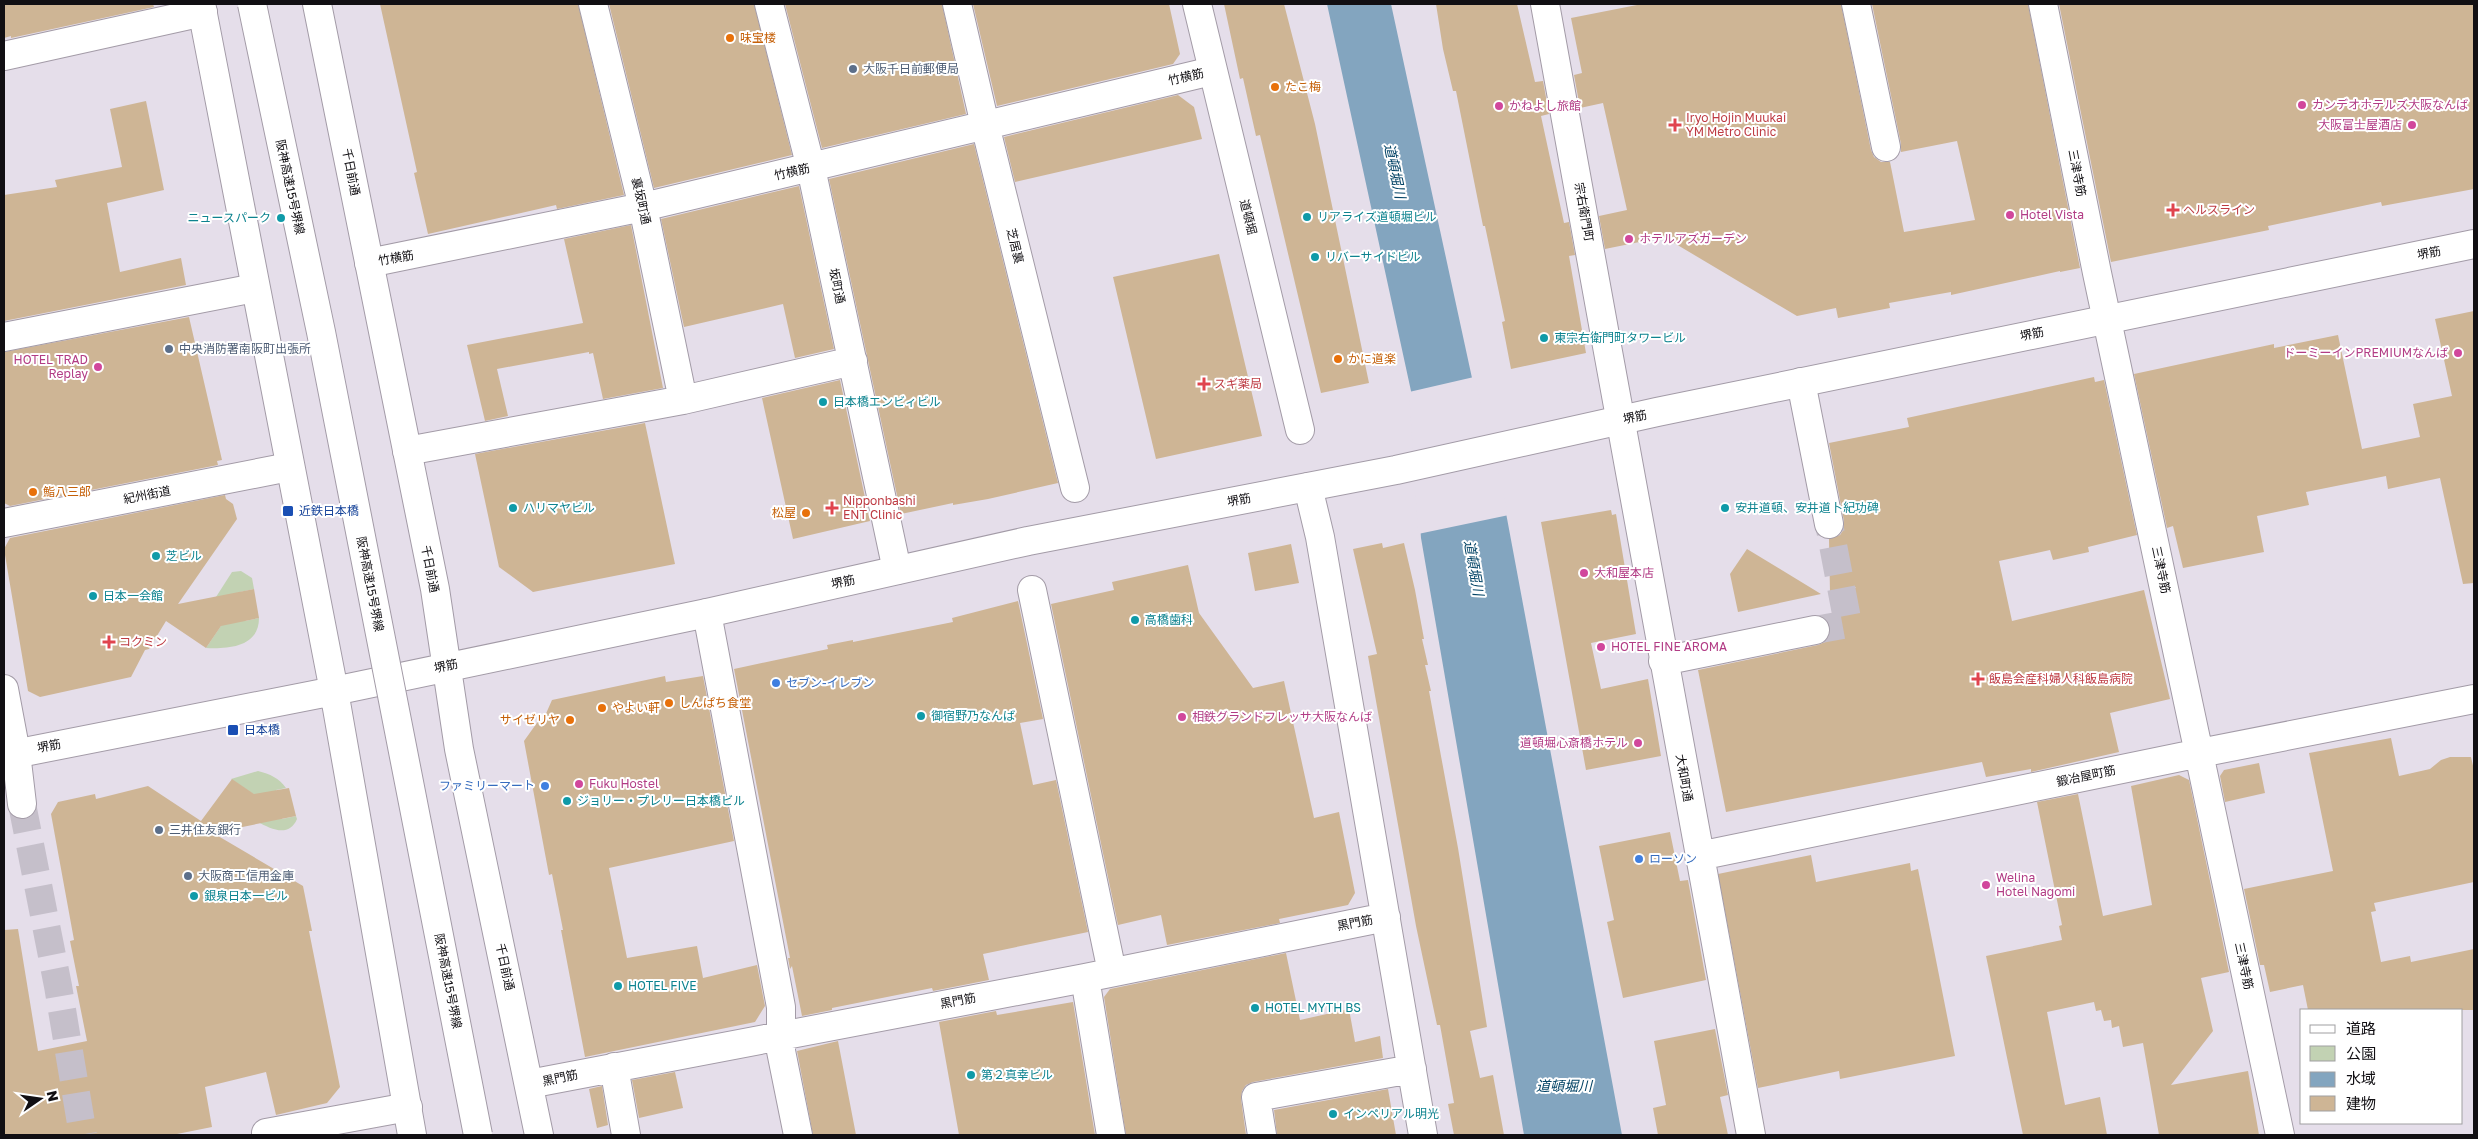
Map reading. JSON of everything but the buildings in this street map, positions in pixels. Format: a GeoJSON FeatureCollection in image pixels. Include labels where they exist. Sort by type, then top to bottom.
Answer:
{"type":"FeatureCollection","features":[{"type":"Feature","properties":{"kind":"main road","name":"阪神高速15号堺線"},"geometry":{"type":"LineString","coordinates":[[252,4],[321,332],[478,1135]]}},
{"type":"Feature","properties":{"kind":"main road","name":"千日前通"},"geometry":{"type":"LineString","coordinates":[[317,4],[435,589],[459,749],[530,1084],[539,1135]]}},
{"type":"Feature","properties":{"kind":"main road","name":"裏坂町通"},"geometry":{"type":"LineString","coordinates":[[593,4],[643,207],[683,400]]}},
{"type":"Feature","properties":{"kind":"main road","name":"坂町通"},"geometry":{"type":"LineString","coordinates":[[769,4],[810,168],[897,570]]}},
{"type":"Feature","properties":{"kind":"main road","name":"芝居裏"},"geometry":{"type":"LineString","coordinates":[[957,4],[984,125],[1075,488]]}},
{"type":"Feature","properties":{"kind":"main road","name":"道頓堀"},"geometry":{"type":"LineString","coordinates":[[1197,4],[1300,430]]}},
{"type":"Feature","properties":{"kind":"main road","name":"宗右衛門町"},"geometry":{"type":"LineString","coordinates":[[1548,4],[1620,420]]}},
{"type":"Feature","properties":{"kind":"main road"},"geometry":{"type":"LineString","coordinates":[[1856,4],[1886,148]]}},
{"type":"Feature","properties":{"kind":"main road","name":"三津寺筋"},"geometry":{"type":"LineString","coordinates":[[2043,4],[2107,318],[2280,1135]]}},
{"type":"Feature","properties":{"kind":"main road"},"geometry":{"type":"LineString","coordinates":[[4,56],[202,8],[289,467],[334,690],[412,1135]]}},
{"type":"Feature","properties":{"kind":"main road","name":"竹横筋"},"geometry":{"type":"LineString","coordinates":[[369,263],[643,207],[1212,71]]}},
{"type":"Feature","properties":{"kind":"main road","name":"堺筋"},"geometry":{"type":"LineString","coordinates":[[10,754],[334,690],[707,613],[1028,541],[1396,470],[1801,382],[2474,244]]}},
{"type":"Feature","properties":{"kind":"main road"},"geometry":{"type":"LineString","coordinates":[[4,337],[255,288]]}},
{"type":"Feature","properties":{"kind":"main road"},"geometry":{"type":"LineString","coordinates":[[407,451],[683,400],[853,361]]}},
{"type":"Feature","properties":{"kind":"main road"},"geometry":{"type":"LineString","coordinates":[[1801,382],[1828,524]]}},
{"type":"Feature","properties":{"kind":"main road","name":"大和町通"},"geometry":{"type":"LineString","coordinates":[[1620,420],[1662,661],[1751,1135]]}},
{"type":"Feature","properties":{"kind":"main road","name":"紀州街道"},"geometry":{"type":"LineString","coordinates":[[4,523],[289,467]]}},
{"type":"Feature","properties":{"kind":"main road"},"geometry":{"type":"LineString","coordinates":[[1308,487],[1320,537],[1424,1135]]}},
{"type":"Feature","properties":{"kind":"main road"},"geometry":{"type":"LineString","coordinates":[[1032,590],[1112,972]]}},
{"type":"Feature","properties":{"kind":"main road"},"geometry":{"type":"LineString","coordinates":[[707,613],[781,1007],[781,1051],[798,1135]]}},
{"type":"Feature","properties":{"kind":"main road"},"geometry":{"type":"LineString","coordinates":[[1662,661],[1815,630]]}},
{"type":"Feature","properties":{"kind":"main road"},"geometry":{"type":"LineString","coordinates":[[4,689],[10,754],[22,804]]}},
{"type":"Feature","properties":{"kind":"main road","name":"鍛冶屋町筋"},"geometry":{"type":"LineString","coordinates":[[1699,856],[2474,699]]}},
{"type":"Feature","properties":{"kind":"main road","name":"黒門筋"},"geometry":{"type":"LineString","coordinates":[[530,1084],[614,1066],[1085,978],[1386,917]]}},
{"type":"Feature","properties":{"kind":"main road"},"geometry":{"type":"LineString","coordinates":[[1085,978],[1111,1135]]}},
{"type":"Feature","properties":{"kind":"main road"},"geometry":{"type":"LineString","coordinates":[[614,1066],[626,1135]]}},
{"type":"Feature","properties":{"kind":"main road"},"geometry":{"type":"LineString","coordinates":[[1262,1135],[1256,1097],[1412,1069]]}},
{"type":"Feature","properties":{"kind":"main road"},"geometry":{"type":"LineString","coordinates":[[267,1134],[408,1107]]}},
{"type":"Feature","properties":{"kind":"green space"},"geometry":{"type":"Polygon","coordinates":[[[241,571],[252,578],[254,589],[240,592],[245,621],[259,618],[258,628],[254,635],[241,644],[233,647],[206,648],[233,608],[216,597],[232,572],[241,571]]]}},
{"type":"Feature","properties":{"kind":"green space"},"geometry":{"type":"Polygon","coordinates":[[[258,771],[274,777],[286,788],[276,790],[282,819],[296,816],[297,819],[294,825],[285,830],[279,830],[258,822],[270,805],[231,779],[258,771]]]}},
{"type":"Feature","properties":{"kind":"water","name":"道頓堀川"},"geometry":{"type":"Polygon","coordinates":[[[1327,4],[1391,4],[1472,378],[1506,513],[1622,1135],[1524,1135],[1421,538],[1411,391],[1327,4]]]}},
{"type":"Feature","properties":{"kind":"pier"},"geometry":{"type":"Polygon","coordinates":[[[1474,377],[1509,515],[1418,534],[1409,392],[1474,377]]]}},
{"type":"Feature","properties":{"kind":"tunnel"},"geometry":{"type":"LineString","coordinates":[[1815,630],[1848,624],[1829,524]]}},
{"type":"Feature","properties":{"kind":"tunnel"},"geometry":{"type":"LineString","coordinates":[[22,804],[58,986],[83,1135]]}},
{"type":"Feature","properties":{"kind":"place","name":"味宝楼"},"geometry":{"type":"Point","coordinates":[730,38]}},
{"type":"Feature","properties":{"kind":"place","name":"大阪千日前郵便局"},"geometry":{"type":"Point","coordinates":[853,69]}},
{"type":"Feature","properties":{"kind":"place","name":"たこ梅"},"geometry":{"type":"Point","coordinates":[1275,87]}},
{"type":"Feature","properties":{"kind":"place","name":"カンデオホテルズ大阪なんば"},"geometry":{"type":"Point","coordinates":[2302,105]}},
{"type":"Feature","properties":{"kind":"place","name":"かねよし旅館"},"geometry":{"type":"Point","coordinates":[1499,106]}},
{"type":"Feature","properties":{"kind":"place","name":"Iryo Hojin Muukai YM Metro Clinic"},"geometry":{"type":"Point","coordinates":[1675,125]}},
{"type":"Feature","properties":{"kind":"place","name":"大阪富士屋酒店"},"geometry":{"type":"Point","coordinates":[2412,125]}},
{"type":"Feature","properties":{"kind":"place","name":"ヘルスライン"},"geometry":{"type":"Point","coordinates":[2173,210]}},
{"type":"Feature","properties":{"kind":"place","name":"Hotel Vista"},"geometry":{"type":"Point","coordinates":[2010,215]}},
{"type":"Feature","properties":{"kind":"place","name":"リアライズ道頓堀ビル"},"geometry":{"type":"Point","coordinates":[1307,217]}},
{"type":"Feature","properties":{"kind":"place","name":"ニュースパーク"},"geometry":{"type":"Point","coordinates":[281,218]}},
{"type":"Feature","properties":{"kind":"place","name":"ホテルアズガーデン"},"geometry":{"type":"Point","coordinates":[1629,239]}},
{"type":"Feature","properties":{"kind":"place","name":"リバーサイドビル"},"geometry":{"type":"Point","coordinates":[1315,257]}},
{"type":"Feature","properties":{"kind":"place","name":"東宗右衛門町タワービル"},"geometry":{"type":"Point","coordinates":[1544,338]}},
{"type":"Feature","properties":{"kind":"place","name":"中央消防署南阪町出張所"},"geometry":{"type":"Point","coordinates":[169,349]}},
{"type":"Feature","properties":{"kind":"place","name":"ドーミーインPREMIUMなんば"},"geometry":{"type":"Point","coordinates":[2458,353]}},
{"type":"Feature","properties":{"kind":"place","name":"かに道楽"},"geometry":{"type":"Point","coordinates":[1338,359]}},
{"type":"Feature","properties":{"kind":"place","name":"HOTEL TRAD Replay"},"geometry":{"type":"Point","coordinates":[98,367]}},
{"type":"Feature","properties":{"kind":"place","name":"スギ薬局"},"geometry":{"type":"Point","coordinates":[1204,384]}},
{"type":"Feature","properties":{"kind":"place","name":"日本橋エンビィビル"},"geometry":{"type":"Point","coordinates":[823,402]}},
{"type":"Feature","properties":{"kind":"place","name":"鮨八三郎"},"geometry":{"type":"Point","coordinates":[33,492]}},
{"type":"Feature","properties":{"kind":"place","name":"ハリマヤビル"},"geometry":{"type":"Point","coordinates":[513,508]}},
{"type":"Feature","properties":{"kind":"place","name":"Nipponbashi ENT Clinic"},"geometry":{"type":"Point","coordinates":[832,508]}},
{"type":"Feature","properties":{"kind":"place","name":"安井道頓、安井道卜紀功碑"},"geometry":{"type":"Point","coordinates":[1725,508]}},
{"type":"Feature","properties":{"kind":"place","name":"近鉄日本橋"},"geometry":{"type":"Point","coordinates":[288,511]}},
{"type":"Feature","properties":{"kind":"place","name":"松屋"},"geometry":{"type":"Point","coordinates":[806,513]}},
{"type":"Feature","properties":{"kind":"place","name":"芝ビル"},"geometry":{"type":"Point","coordinates":[156,556]}},
{"type":"Feature","properties":{"kind":"place","name":"大和屋本店"},"geometry":{"type":"Point","coordinates":[1584,573]}},
{"type":"Feature","properties":{"kind":"place","name":"日本一会館"},"geometry":{"type":"Point","coordinates":[93,596]}},
{"type":"Feature","properties":{"kind":"place","name":"高橋歯科"},"geometry":{"type":"Point","coordinates":[1135,620]}},
{"type":"Feature","properties":{"kind":"place","name":"コクミン"},"geometry":{"type":"Point","coordinates":[109,642]}},
{"type":"Feature","properties":{"kind":"place","name":"HOTEL FINE AROMA"},"geometry":{"type":"Point","coordinates":[1601,647]}},
{"type":"Feature","properties":{"kind":"place","name":"飯島会産科婦人科飯島病院"},"geometry":{"type":"Point","coordinates":[1978,679]}},
{"type":"Feature","properties":{"kind":"place","name":"セブン-イレブン"},"geometry":{"type":"Point","coordinates":[776,683]}},
{"type":"Feature","properties":{"kind":"place","name":"しんぱち食堂"},"geometry":{"type":"Point","coordinates":[669,703]}},
{"type":"Feature","properties":{"kind":"place","name":"やよい軒"},"geometry":{"type":"Point","coordinates":[602,708]}},
{"type":"Feature","properties":{"kind":"place","name":"御宿野乃なんば"},"geometry":{"type":"Point","coordinates":[921,716]}},
{"type":"Feature","properties":{"kind":"place","name":"相鉄グランドフレッサ大阪なんば"},"geometry":{"type":"Point","coordinates":[1182,717]}},
{"type":"Feature","properties":{"kind":"place","name":"サイゼリヤ"},"geometry":{"type":"Point","coordinates":[570,720]}},
{"type":"Feature","properties":{"kind":"place","name":"日本橋"},"geometry":{"type":"Point","coordinates":[233,730]}},
{"type":"Feature","properties":{"kind":"place","name":"道頓堀心斎橋ホテル"},"geometry":{"type":"Point","coordinates":[1638,743]}},
{"type":"Feature","properties":{"kind":"place","name":"Fuku Hostel"},"geometry":{"type":"Point","coordinates":[579,784]}},
{"type":"Feature","properties":{"kind":"place","name":"ファミリーマート"},"geometry":{"type":"Point","coordinates":[545,786]}},
{"type":"Feature","properties":{"kind":"place","name":"ジョリー・プレリー日本橋ビル"},"geometry":{"type":"Point","coordinates":[567,801]}},
{"type":"Feature","properties":{"kind":"place","name":"三井住友銀行"},"geometry":{"type":"Point","coordinates":[159,830]}},
{"type":"Feature","properties":{"kind":"place","name":"ローソン"},"geometry":{"type":"Point","coordinates":[1639,859]}},
{"type":"Feature","properties":{"kind":"place","name":"大阪商工信用金庫"},"geometry":{"type":"Point","coordinates":[188,876]}},
{"type":"Feature","properties":{"kind":"place","name":"Welina Hotel Nagomi"},"geometry":{"type":"Point","coordinates":[1986,885]}},
{"type":"Feature","properties":{"kind":"place","name":"銀泉日本一ビル"},"geometry":{"type":"Point","coordinates":[194,896]}},
{"type":"Feature","properties":{"kind":"place","name":"HOTEL FIVE"},"geometry":{"type":"Point","coordinates":[618,986]}},
{"type":"Feature","properties":{"kind":"place","name":"HOTEL MYTH BS"},"geometry":{"type":"Point","coordinates":[1255,1008]}},
{"type":"Feature","properties":{"kind":"place","name":"第２真幸ビル"},"geometry":{"type":"Point","coordinates":[971,1075]}},
{"type":"Feature","properties":{"kind":"place","name":"インペリアル明光"},"geometry":{"type":"Point","coordinates":[1333,1114]}}]}
